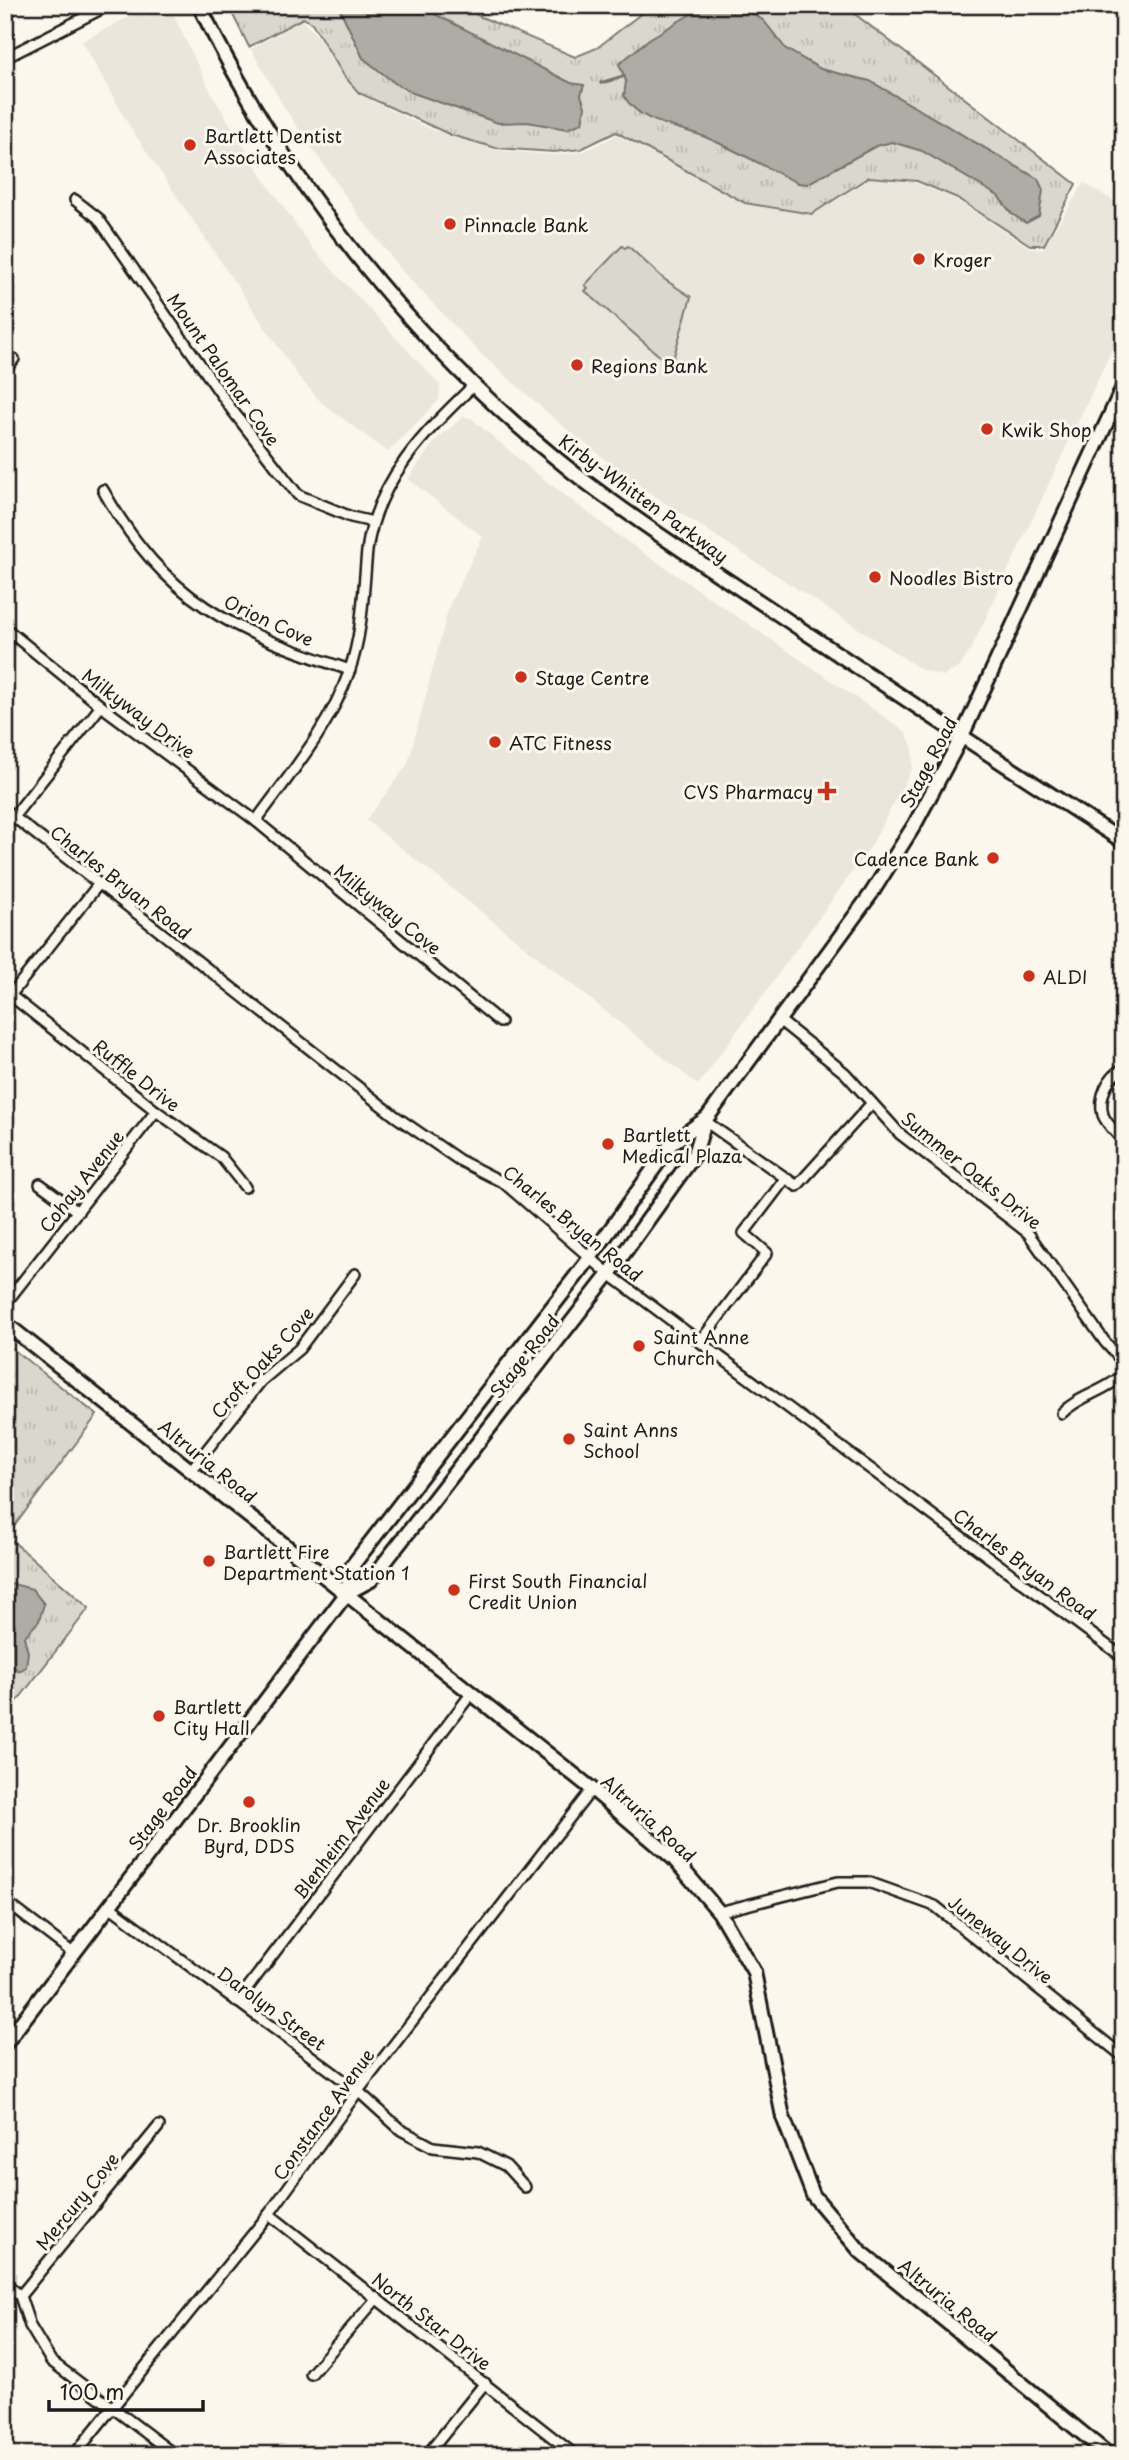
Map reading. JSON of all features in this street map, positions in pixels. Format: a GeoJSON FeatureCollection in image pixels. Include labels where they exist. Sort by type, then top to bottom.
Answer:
{"type":"FeatureCollection","features":[{"type":"Feature","properties":{"kind":"main road","name":"Kirby-Whitten Parkway"},"geometry":{"type":"LineString","coordinates":[[198,5],[258,115],[300,180],[376,280],[474,385],[573,472],[632,516],[961,738],[1124,842]]}},
{"type":"Feature","properties":{"kind":"main road","name":"Stage Road"},"geometry":{"type":"LineString","coordinates":[[5,2044],[347,1593],[372,1580],[609,1274],[695,1154],[705,1121],[898,852],[961,738],[1124,385]]}},
{"type":"Feature","properties":{"kind":"main road","name":"Stage Road"},"geometry":{"type":"LineString","coordinates":[[347,1593],[352,1566],[590,1258],[672,1143],[705,1121]]}},
{"type":"Feature","properties":{"kind":"main road","name":"Altruria Road"},"geometry":{"type":"LineString","coordinates":[[5,1323],[347,1593],[674,1859],[719,1912],[754,1972],[783,2117],[813,2195],[860,2251],[1110,2455]]}},
{"type":"Feature","properties":{"kind":"main road"},"geometry":{"type":"LineString","coordinates":[[469,1414],[489,1429]]}},
{"type":"Feature","properties":{"kind":"street"},"geometry":{"type":"LineString","coordinates":[[5,58],[109,5]]}},
{"type":"Feature","properties":{"kind":"street","name":"Mount Palomar Cove"},"geometry":{"type":"LineString","coordinates":[[75,200],[98,218],[232,410],[298,495],[351,517],[373,522]]}},
{"type":"Feature","properties":{"kind":"street"},"geometry":{"type":"LineString","coordinates":[[5,370],[14,359]]}},
{"type":"Feature","properties":{"kind":"street"},"geometry":{"type":"LineString","coordinates":[[256,821],[303,758],[339,698],[350,670],[359,634],[373,522],[392,480],[414,447],[474,385]]}},
{"type":"Feature","properties":{"kind":"street","name":"Orion Cove"},"geometry":{"type":"LineString","coordinates":[[103,490],[123,526],[157,569],[192,600],[247,632],[291,651],[350,670]]}},
{"type":"Feature","properties":{"kind":"street","name":"Milkyway Drive"},"geometry":{"type":"LineString","coordinates":[[5,628],[101,706],[256,821]]}},
{"type":"Feature","properties":{"kind":"street"},"geometry":{"type":"LineString","coordinates":[[14,816],[101,706]]}},
{"type":"Feature","properties":{"kind":"street","name":"Charles Bryan Road"},"geometry":{"type":"LineString","coordinates":[[5,810],[395,1116],[459,1160],[504,1183],[609,1274],[1124,1658]]}},
{"type":"Feature","properties":{"kind":"street","name":"Milkyway Cove"},"geometry":{"type":"LineString","coordinates":[[256,821],[500,1021]]}},
{"type":"Feature","properties":{"kind":"street"},"geometry":{"type":"LineString","coordinates":[[7,996],[98,885]]}},
{"type":"Feature","properties":{"kind":"street","name":"Ruffle Drive"},"geometry":{"type":"LineString","coordinates":[[7,996],[156,1111],[221,1157],[245,1187]]}},
{"type":"Feature","properties":{"kind":"street","name":"Summer Oaks Drive"},"geometry":{"type":"LineString","coordinates":[[779,1020],[836,1065],[908,1140],[1028,1233],[1105,1342],[1124,1363]]}},
{"type":"Feature","properties":{"kind":"street"},"geometry":{"type":"LineString","coordinates":[[1124,1068],[1113,1073],[1103,1093],[1104,1116],[1124,1142]]}},
{"type":"Feature","properties":{"kind":"street"},"geometry":{"type":"LineString","coordinates":[[705,1121],[797,1186],[802,1184],[849,1126],[872,1103]]}},
{"type":"Feature","properties":{"kind":"street","name":"Cohay Avenue"},"geometry":{"type":"LineString","coordinates":[[5,1304],[156,1111]]}},
{"type":"Feature","properties":{"kind":"street"},"geometry":{"type":"LineString","coordinates":[[700,1342],[767,1253],[744,1233],[785,1179]]}},
{"type":"Feature","properties":{"kind":"street"},"geometry":{"type":"LineString","coordinates":[[40,1184],[78,1212]]}},
{"type":"Feature","properties":{"kind":"street","name":"Croft Oaks Cove"},"geometry":{"type":"LineString","coordinates":[[191,1470],[261,1381],[299,1349],[355,1274]]}},
{"type":"Feature","properties":{"kind":"street"},"geometry":{"type":"LineString","coordinates":[[1062,1413],[1077,1400],[1107,1389],[1124,1374]]}},
{"type":"Feature","properties":{"kind":"street","name":"Blenheim Avenue"},"geometry":{"type":"LineString","coordinates":[[237,2002],[471,1694]]}},
{"type":"Feature","properties":{"kind":"street","name":"Constance Avenue"},"geometry":{"type":"LineString","coordinates":[[74,2455],[269,2214],[358,2091],[592,1790]]}},
{"type":"Feature","properties":{"kind":"street","name":"Juneway Drive"},"geometry":{"type":"LineString","coordinates":[[719,1912],[838,1882],[868,1882],[935,1906],[1124,2057]]}},
{"type":"Feature","properties":{"kind":"street"},"geometry":{"type":"LineString","coordinates":[[5,1901],[73,1953]]}},
{"type":"Feature","properties":{"kind":"street","name":"Darolyn Street"},"geometry":{"type":"LineString","coordinates":[[109,1906],[358,2091],[401,2130],[433,2147],[478,2152],[506,2166],[525,2187]]}},
{"type":"Feature","properties":{"kind":"street","name":"Mercury Cove"},"geometry":{"type":"LineString","coordinates":[[20,2296],[159,2126]]}},
{"type":"Feature","properties":{"kind":"street","name":"North Star Drive"},"geometry":{"type":"LineString","coordinates":[[269,2214],[575,2455]]}},
{"type":"Feature","properties":{"kind":"street"},"geometry":{"type":"LineString","coordinates":[[5,2282],[20,2296],[30,2326],[51,2361],[175,2455]]}},
{"type":"Feature","properties":{"kind":"street"},"geometry":{"type":"LineString","coordinates":[[311,2374],[377,2298]]}},
{"type":"Feature","properties":{"kind":"street"},"geometry":{"type":"LineString","coordinates":[[428,2455],[485,2383]]}},
{"type":"Feature","properties":{"kind":"shaded area"},"geometry":{"type":"Polygon","coordinates":[[[152,5],[169,6],[214,98],[268,185],[314,250],[440,385],[439,400],[388,452],[323,404],[298,376],[130,127],[82,41],[152,5]]]}},
{"type":"Feature","properties":{"kind":"shaded area"},"geometry":{"type":"Polygon","coordinates":[[[338,5],[417,5],[571,83],[584,85],[581,95],[585,107],[582,123],[567,129],[527,122],[498,123],[413,93],[396,84],[363,58],[338,5]]]}},
{"type":"Feature","properties":{"kind":"shaded area"},"geometry":{"type":"Polygon","coordinates":[[[706,5],[741,5],[764,21],[786,49],[821,69],[870,81],[1038,179],[1043,190],[1039,216],[1026,223],[1012,214],[998,196],[922,151],[892,142],[876,146],[807,184],[798,183],[717,142],[660,123],[640,113],[624,96],[626,81],[619,64],[649,39],[706,5]]]}},
{"type":"Feature","properties":{"kind":"shaded area"},"geometry":{"type":"Polygon","coordinates":[[[302,20],[324,43],[342,75],[358,94],[428,128],[496,150],[553,155],[582,152],[617,135],[745,204],[812,215],[871,178],[916,183],[953,198],[1030,248],[1042,249],[1084,183],[1124,207],[1124,324],[972,647],[960,667],[943,676],[922,670],[639,486],[558,422],[481,354],[402,271],[360,217],[285,109],[251,49],[302,20]]]}},
{"type":"Feature","properties":{"kind":"shaded area"},"geometry":{"type":"Polygon","coordinates":[[[463,417],[471,418],[533,471],[616,534],[905,731],[913,748],[912,769],[871,846],[698,1085],[366,820],[408,764],[449,606],[483,537],[408,479],[436,440],[463,417]]]}},
{"type":"Feature","properties":{"kind":"shaded area"},"geometry":{"type":"Polygon","coordinates":[[[13,1584],[32,1589],[44,1604],[39,1621],[24,1637],[28,1652],[26,1667],[19,1671],[5,1660],[5,1646],[15,1626],[5,1602],[5,1586],[13,1584]]]}},
{"type":"Feature","properties":{"kind":"green space"},"geometry":{"type":"Polygon","coordinates":[[[228,5],[461,5],[479,16],[575,57],[597,48],[652,5],[843,5],[1076,184],[1044,245],[1030,245],[955,197],[917,181],[869,177],[812,214],[745,203],[616,132],[581,149],[554,152],[496,148],[451,135],[359,93],[344,76],[312,23],[303,18],[249,47],[228,5]]]}},
{"type":"Feature","properties":{"kind":"green space"},"geometry":{"type":"Polygon","coordinates":[[[622,246],[628,246],[664,279],[691,297],[671,366],[585,291],[588,288],[585,285],[622,246]]]}},
{"type":"Feature","properties":{"kind":"green space"},"geometry":{"type":"Polygon","coordinates":[[[5,1343],[97,1415],[7,1536],[89,1608],[5,1717],[5,1343]]]}},
{"type":"Feature","properties":{"kind":"waterway"},"geometry":{"type":"LineString","coordinates":[[601,83],[624,76]]}},
{"type":"Feature","properties":{"kind":"waterway"},"geometry":{"type":"LineString","coordinates":[[5,1671],[9,1666]]}},
{"type":"Feature","properties":{"kind":"place","name":"Bartlett Dentist Associates"},"geometry":{"type":"Point","coordinates":[190,145]}},
{"type":"Feature","properties":{"kind":"place","name":"Pinnacle Bank"},"geometry":{"type":"Point","coordinates":[450,224]}},
{"type":"Feature","properties":{"kind":"place","name":"Kroger"},"geometry":{"type":"Point","coordinates":[919,259]}},
{"type":"Feature","properties":{"kind":"place","name":"Regions Bank"},"geometry":{"type":"Point","coordinates":[577,365]}},
{"type":"Feature","properties":{"kind":"place","name":"Kwik Shop"},"geometry":{"type":"Point","coordinates":[987,429]}},
{"type":"Feature","properties":{"kind":"place","name":"Noodles Bistro"},"geometry":{"type":"Point","coordinates":[875,577]}},
{"type":"Feature","properties":{"kind":"place","name":"Stage Centre"},"geometry":{"type":"Point","coordinates":[521,677]}},
{"type":"Feature","properties":{"kind":"place","name":"ATC Fitness"},"geometry":{"type":"Point","coordinates":[495,742]}},
{"type":"Feature","properties":{"kind":"place","name":"CVS Pharmacy"},"geometry":{"type":"Point","coordinates":[827,791]}},
{"type":"Feature","properties":{"kind":"place","name":"Cadence Bank"},"geometry":{"type":"Point","coordinates":[993,858]}},
{"type":"Feature","properties":{"kind":"place","name":"ALDI"},"geometry":{"type":"Point","coordinates":[1029,976]}},
{"type":"Feature","properties":{"kind":"place","name":"Bartlett Medical Plaza"},"geometry":{"type":"Point","coordinates":[608,1144]}},
{"type":"Feature","properties":{"kind":"place","name":"Saint Anne Church"},"geometry":{"type":"Point","coordinates":[639,1346]}},
{"type":"Feature","properties":{"kind":"place","name":"Saint Anns School"},"geometry":{"type":"Point","coordinates":[569,1439]}},
{"type":"Feature","properties":{"kind":"place","name":"Bartlett Fire Department Station 1"},"geometry":{"type":"Point","coordinates":[209,1561]}},
{"type":"Feature","properties":{"kind":"place","name":"First South Financial Credit Union"},"geometry":{"type":"Point","coordinates":[454,1590]}},
{"type":"Feature","properties":{"kind":"place","name":"Bartlett City Hall"},"geometry":{"type":"Point","coordinates":[159,1716]}},
{"type":"Feature","properties":{"kind":"place","name":"Dr. Brooklin Byrd, DDS"},"geometry":{"type":"Point","coordinates":[249,1802]}}]}
